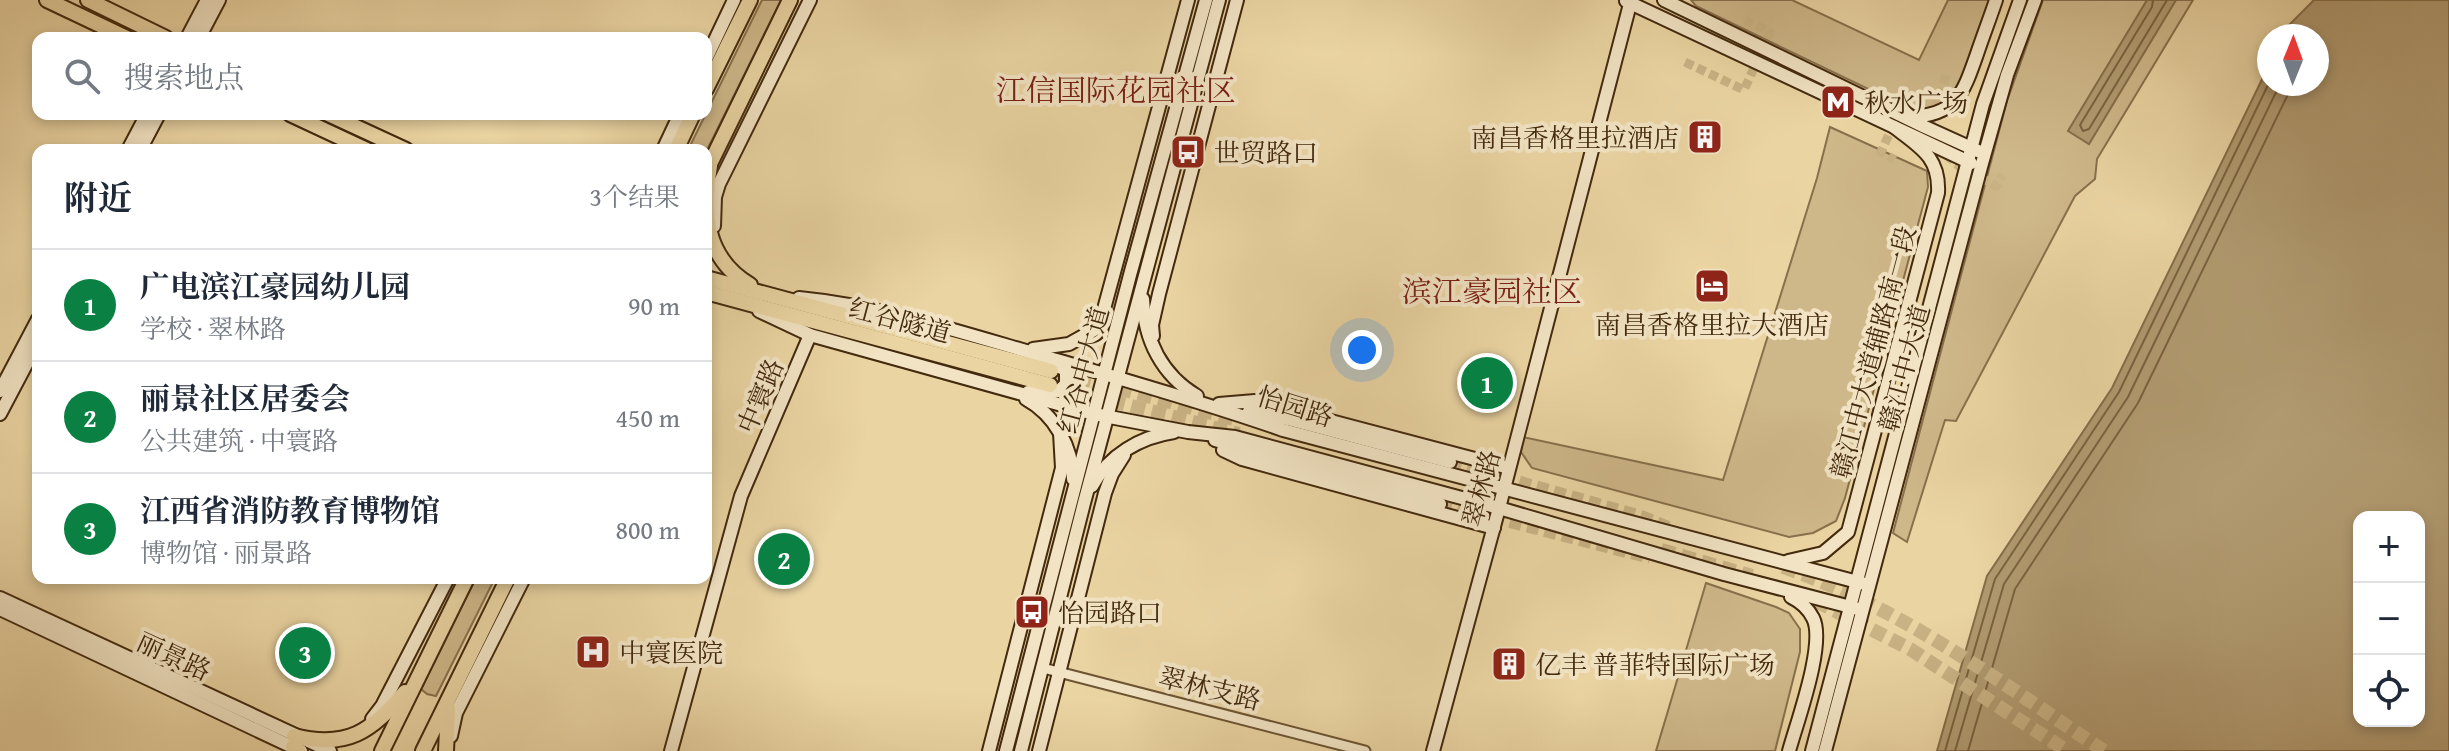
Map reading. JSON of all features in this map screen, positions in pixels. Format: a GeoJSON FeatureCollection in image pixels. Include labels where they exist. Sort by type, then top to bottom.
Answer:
{"type":"FeatureCollection","features":[{"type":"Feature","properties":{"kind":"main road"},"geometry":{"type":"LineString","coordinates":[[47,0],[114,32]]}},
{"type":"Feature","properties":{"kind":"main road"},"geometry":{"type":"LineString","coordinates":[[88,0],[154,32]]}},
{"type":"Feature","properties":{"kind":"main road"},"geometry":{"type":"LineString","coordinates":[[190,32],[207,0]]}},
{"type":"Feature","properties":{"kind":"main road"},"geometry":{"type":"LineString","coordinates":[[202,32],[219,0]]}},
{"type":"Feature","properties":{"kind":"main road"},"geometry":{"type":"LineString","coordinates":[[712,46],[734,0]]}},
{"type":"Feature","properties":{"kind":"main road"},"geometry":{"type":"LineString","coordinates":[[712,77],[750,0]]}},
{"type":"Feature","properties":{"kind":"main road"},"geometry":{"type":"LineString","coordinates":[[712,160],[790,0]]}},
{"type":"Feature","properties":{"kind":"main road"},"geometry":{"type":"LineString","coordinates":[[714,245],[715,197],[719,184],[810,0]]}},
{"type":"Feature","properties":{"kind":"main road"},"geometry":{"type":"LineString","coordinates":[[1088,335],[1104,309],[1188,0]]}},
{"type":"Feature","properties":{"kind":"main road","name":"红谷中大道"},"geometry":{"type":"LineString","coordinates":[[1021,751],[1043,668],[1094,414],[1206,0]]}},
{"type":"Feature","properties":{"kind":"main road","name":"红谷中大道"},"geometry":{"type":"LineString","coordinates":[[1006,751],[1078,500],[1108,418],[1219,0]]}},
{"type":"Feature","properties":{"kind":"main road"},"geometry":{"type":"LineString","coordinates":[[1154,351],[1152,325],[1159,294],[1237,0]]}},
{"type":"Feature","properties":{"kind":"main road"},"geometry":{"type":"LineString","coordinates":[[1899,122],[1933,115],[1959,97],[1996,0]]}},
{"type":"Feature","properties":{"kind":"main road","name":"赣江中大道"},"geometry":{"type":"LineString","coordinates":[[1863,584],[1971,148],[2000,49],[2020,0]]}},
{"type":"Feature","properties":{"kind":"main road","name":"赣江中大道"},"geometry":{"type":"LineString","coordinates":[[1812,751],[1856,609],[2007,75],[2035,0]]}},
{"type":"Feature","properties":{"kind":"main road"},"geometry":{"type":"LineString","coordinates":[[1666,1],[1981,167]]}},
{"type":"Feature","properties":{"kind":"main road"},"geometry":{"type":"LineString","coordinates":[[1627,2],[1899,122],[1985,154]]}},
{"type":"Feature","properties":{"kind":"main road","name":"翠林路"},"geometry":{"type":"LineString","coordinates":[[1433,751],[1494,528],[1627,2]]}},
{"type":"Feature","properties":{"kind":"main road"},"geometry":{"type":"LineString","coordinates":[[131,144],[144,120]]}},
{"type":"Feature","properties":{"kind":"main road"},"geometry":{"type":"LineString","coordinates":[[143,144],[156,120]]}},
{"type":"Feature","properties":{"kind":"main road"},"geometry":{"type":"LineString","coordinates":[[303,120],[354,144]]}},
{"type":"Feature","properties":{"kind":"main road"},"geometry":{"type":"LineString","coordinates":[[341,120],[393,144]]}},
{"type":"Feature","properties":{"kind":"main road"},"geometry":{"type":"LineString","coordinates":[[666,144],[677,120]]}},
{"type":"Feature","properties":{"kind":"main road"},"geometry":{"type":"LineString","coordinates":[[679,144],[690,120]]}},
{"type":"Feature","properties":{"kind":"main road","name":"赣江中大道辅路南一段"},"geometry":{"type":"LineString","coordinates":[[1782,562],[1823,553],[1848,532],[1938,193],[1939,175],[1935,165],[1899,122]]}},
{"type":"Feature","properties":{"kind":"main road"},"geometry":{"type":"LineString","coordinates":[[712,234],[714,245],[730,273],[767,295]]}},
{"type":"Feature","properties":{"kind":"main road"},"geometry":{"type":"LineString","coordinates":[[1008,346],[1049,349],[1088,335],[1115,309],[1130,275]]}},
{"type":"Feature","properties":{"kind":"main road","name":"怡园路"},"geometry":{"type":"LineString","coordinates":[[712,280],[767,295],[846,303],[1212,405],[1283,430],[1863,584]]}},
{"type":"Feature","properties":{"kind":"main road"},"geometry":{"type":"LineString","coordinates":[[1142,288],[1147,331],[1154,351],[1168,372],[1185,389],[1212,405],[1288,419],[1450,462]]}},
{"type":"Feature","properties":{"kind":"main road","name":"怡园路"},"geometry":{"type":"LineString","coordinates":[[712,294],[738,302],[810,335],[1012,392],[1108,418],[1235,437],[1856,609]]}},
{"type":"Feature","properties":{"kind":"main road","name":"红谷隧道"},"geometry":{"type":"LineString","coordinates":[[738,302],[1051,378],[767,295]]}},
{"type":"Feature","properties":{"kind":"main road"},"geometry":{"type":"LineString","coordinates":[[712,302],[738,302]]}},
{"type":"Feature","properties":{"kind":"main road"},"geometry":{"type":"LineString","coordinates":[[0,391],[32,330]]}},
{"type":"Feature","properties":{"kind":"main road","name":"中寰路"},"geometry":{"type":"LineString","coordinates":[[671,751],[741,496],[810,335]]}},
{"type":"Feature","properties":{"kind":"main road"},"geometry":{"type":"LineString","coordinates":[[1008,346],[1066,370],[1066,384],[1059,391],[1012,392]]}},
{"type":"Feature","properties":{"kind":"main road"},"geometry":{"type":"LineString","coordinates":[[0,414],[32,353]]}},
{"type":"Feature","properties":{"kind":"main road"},"geometry":{"type":"LineString","coordinates":[[1012,392],[1048,416],[1060,433],[1070,453],[1078,500]]}},
{"type":"Feature","properties":{"kind":"main road"},"geometry":{"type":"LineString","coordinates":[[1212,405],[1255,401],[1509,468]]}},
{"type":"Feature","properties":{"kind":"main road"},"geometry":{"type":"LineString","coordinates":[[1078,500],[1109,462],[1128,447],[1157,435],[1188,432],[1440,504]]}},
{"type":"Feature","properties":{"kind":"main road"},"geometry":{"type":"LineString","coordinates":[[1188,432],[1242,459],[1494,528]]}},
{"type":"Feature","properties":{"kind":"main road"},"geometry":{"type":"LineString","coordinates":[[989,751],[1062,468],[1060,433]]}},
{"type":"Feature","properties":{"kind":"main road"},"geometry":{"type":"LineString","coordinates":[[1039,751],[1105,493],[1128,447]]}},
{"type":"Feature","properties":{"kind":"main road"},"geometry":{"type":"LineString","coordinates":[[1724,574],[1790,596],[1804,604],[1813,617],[1817,649],[1789,751]]}},
{"type":"Feature","properties":{"kind":"main road"},"geometry":{"type":"LineString","coordinates":[[360,733],[382,706],[445,584]]}},
{"type":"Feature","properties":{"kind":"main road"},"geometry":{"type":"LineString","coordinates":[[382,751],[464,584]]}},
{"type":"Feature","properties":{"kind":"main road"},"geometry":{"type":"LineString","coordinates":[[423,751],[505,584]]}},
{"type":"Feature","properties":{"kind":"main road"},"geometry":{"type":"LineString","coordinates":[[448,751],[456,713],[521,584]]}},
{"type":"Feature","properties":{"kind":"main road","name":"丽景路"},"geometry":{"type":"LineString","coordinates":[[0,598],[296,746]]}},
{"type":"Feature","properties":{"kind":"main road","name":"丽景路"},"geometry":{"type":"LineString","coordinates":[[0,609],[296,746],[330,751]]}},
{"type":"Feature","properties":{"kind":"main road","name":"赣江中大道"},"geometry":{"type":"LineString","coordinates":[[1825,751],[1856,609]]}},
{"type":"Feature","properties":{"kind":"main road"},"geometry":{"type":"LineString","coordinates":[[296,746],[345,740],[360,733],[378,721],[419,677]]}},
{"type":"Feature","properties":{"kind":"main road"},"geometry":{"type":"LineString","coordinates":[[448,751],[449,698]]}},
{"type":"Feature","properties":{"kind":"street"},"geometry":{"type":"LineString","coordinates":[[1660,17],[1666,1]]}},
{"type":"Feature","properties":{"kind":"street","name":"翠林支路"},"geometry":{"type":"LineString","coordinates":[[1043,668],[1365,751]]}},
{"type":"Feature","properties":{"kind":"shaded area"},"geometry":{"type":"Polygon","coordinates":[[[762,0],[781,0],[710,144],[691,144],[703,120],[712,120],[712,101],[762,0]]]}},
{"type":"Feature","properties":{"kind":"shaded area"},"geometry":{"type":"Polygon","coordinates":[[[1691,0],[1792,0],[1919,60],[1948,0],[1991,0],[1959,88],[1938,104],[1914,111],[1696,6],[1691,0]]]}},
{"type":"Feature","properties":{"kind":"shaded area","name":"秋水广场"},"geometry":{"type":"Polygon","coordinates":[[[2043,0],[2193,0],[2097,159],[2095,179],[2075,196],[1956,421],[1945,420],[1907,542],[1893,533],[2007,101],[2043,0]]]}},
{"type":"Feature","properties":{"kind":"shaded area"},"geometry":{"type":"Polygon","coordinates":[[[1830,127],[1927,171],[1928,187],[1845,498],[1836,521],[1813,533],[1789,537],[1532,468],[1521,452],[1523,437],[1723,480],[1830,127]]]}},
{"type":"Feature","properties":{"kind":"shaded area"},"geometry":{"type":"Polygon","coordinates":[[[1706,583],[1789,613],[1800,629],[1800,652],[1775,751],[1656,751],[1706,583]]]}},
{"type":"Feature","properties":{"kind":"shaded area"},"geometry":{"type":"Polygon","coordinates":[[[473,584],[492,584],[436,696],[421,689],[473,584]]]}},
{"type":"Feature","properties":{"kind":"water"},"geometry":{"type":"Polygon","coordinates":[[[2147,0],[2176,0],[2089,144],[2068,131],[2147,0]]]}},
{"type":"Feature","properties":{"kind":"water"},"geometry":{"type":"Polygon","coordinates":[[[2314,0],[2449,0],[2449,751],[1937,751],[1987,576],[2112,388],[2257,90],[2257,96],[2329,96],[2329,24],[2290,24],[2314,0]]]}},
{"type":"Feature","properties":{"kind":"tunnel"},"geometry":{"type":"LineString","coordinates":[[1685,62],[1744,90],[1770,32],[1745,20]]}},
{"type":"Feature","properties":{"kind":"tunnel"},"geometry":{"type":"LineString","coordinates":[[1927,135],[1946,75]]}},
{"type":"Feature","properties":{"kind":"tunnel"},"geometry":{"type":"LineString","coordinates":[[1894,123],[1881,152],[1895,160]]}},
{"type":"Feature","properties":{"kind":"tunnel"},"geometry":{"type":"LineString","coordinates":[[1946,155],[1960,167],[1997,186],[2003,175]]}},
{"type":"Feature","properties":{"kind":"tunnel"},"geometry":{"type":"LineString","coordinates":[[1057,372],[1234,419]]}},
{"type":"Feature","properties":{"kind":"tunnel"},"geometry":{"type":"LineString","coordinates":[[1050,385],[1239,434]]}},
{"type":"Feature","properties":{"kind":"tunnel"},"geometry":{"type":"LineString","coordinates":[[1450,462],[1644,517],[1673,529]]}},
{"type":"Feature","properties":{"kind":"tunnel"},"geometry":{"type":"LineString","coordinates":[[1440,504],[1650,558]]}},
{"type":"Feature","properties":{"kind":"tunnel"},"geometry":{"type":"LineString","coordinates":[[1661,550],[1752,576]]}},
{"type":"Feature","properties":{"kind":"tunnel"},"geometry":{"type":"LineString","coordinates":[[1783,567],[1868,603],[1909,625],[1988,673],[2104,751]]}},
{"type":"Feature","properties":{"kind":"tunnel"},"geometry":{"type":"LineString","coordinates":[[1816,601],[1910,649],[2067,751]]}},
{"type":"Feature","properties":{"kind":"place","name":"秋水广场"},"geometry":{"type":"Point","coordinates":[1838,102]}},
{"type":"Feature","properties":{"kind":"place","name":"南昌香格里拉酒店"},"geometry":{"type":"Point","coordinates":[1705,137]}},
{"type":"Feature","properties":{"kind":"place","name":"世贸路口"},"geometry":{"type":"Point","coordinates":[1188,152]}},
{"type":"Feature","properties":{"kind":"place","name":"南昌香格里拉大酒店"},"geometry":{"type":"Point","coordinates":[1712,286]}},
{"type":"Feature","properties":{"kind":"place","name":"广电滨江豪园幼儿园"},"geometry":{"type":"Point","coordinates":[1487,383]}},
{"type":"Feature","properties":{"kind":"place","name":"丽景社区居委会"},"geometry":{"type":"Point","coordinates":[784,559]}},
{"type":"Feature","properties":{"kind":"place","name":"怡园路口"},"geometry":{"type":"Point","coordinates":[1032,612]}},
{"type":"Feature","properties":{"kind":"place","name":"中寰医院"},"geometry":{"type":"Point","coordinates":[593,652]}},
{"type":"Feature","properties":{"kind":"place","name":"江西省消防教育博物馆"},"geometry":{"type":"Point","coordinates":[305,653]}},
{"type":"Feature","properties":{"kind":"place","name":"亿丰 普菲特国际广场"},"geometry":{"type":"Point","coordinates":[1509,664]}},
{"type":"Feature","properties":{"kind":"district","name":"江信国际花园社区"},"geometry":{"type":"Point","coordinates":[1116,90]}},
{"type":"Feature","properties":{"kind":"district","name":"滨江豪园社区"},"geometry":{"type":"Point","coordinates":[1492,291]}}]}
